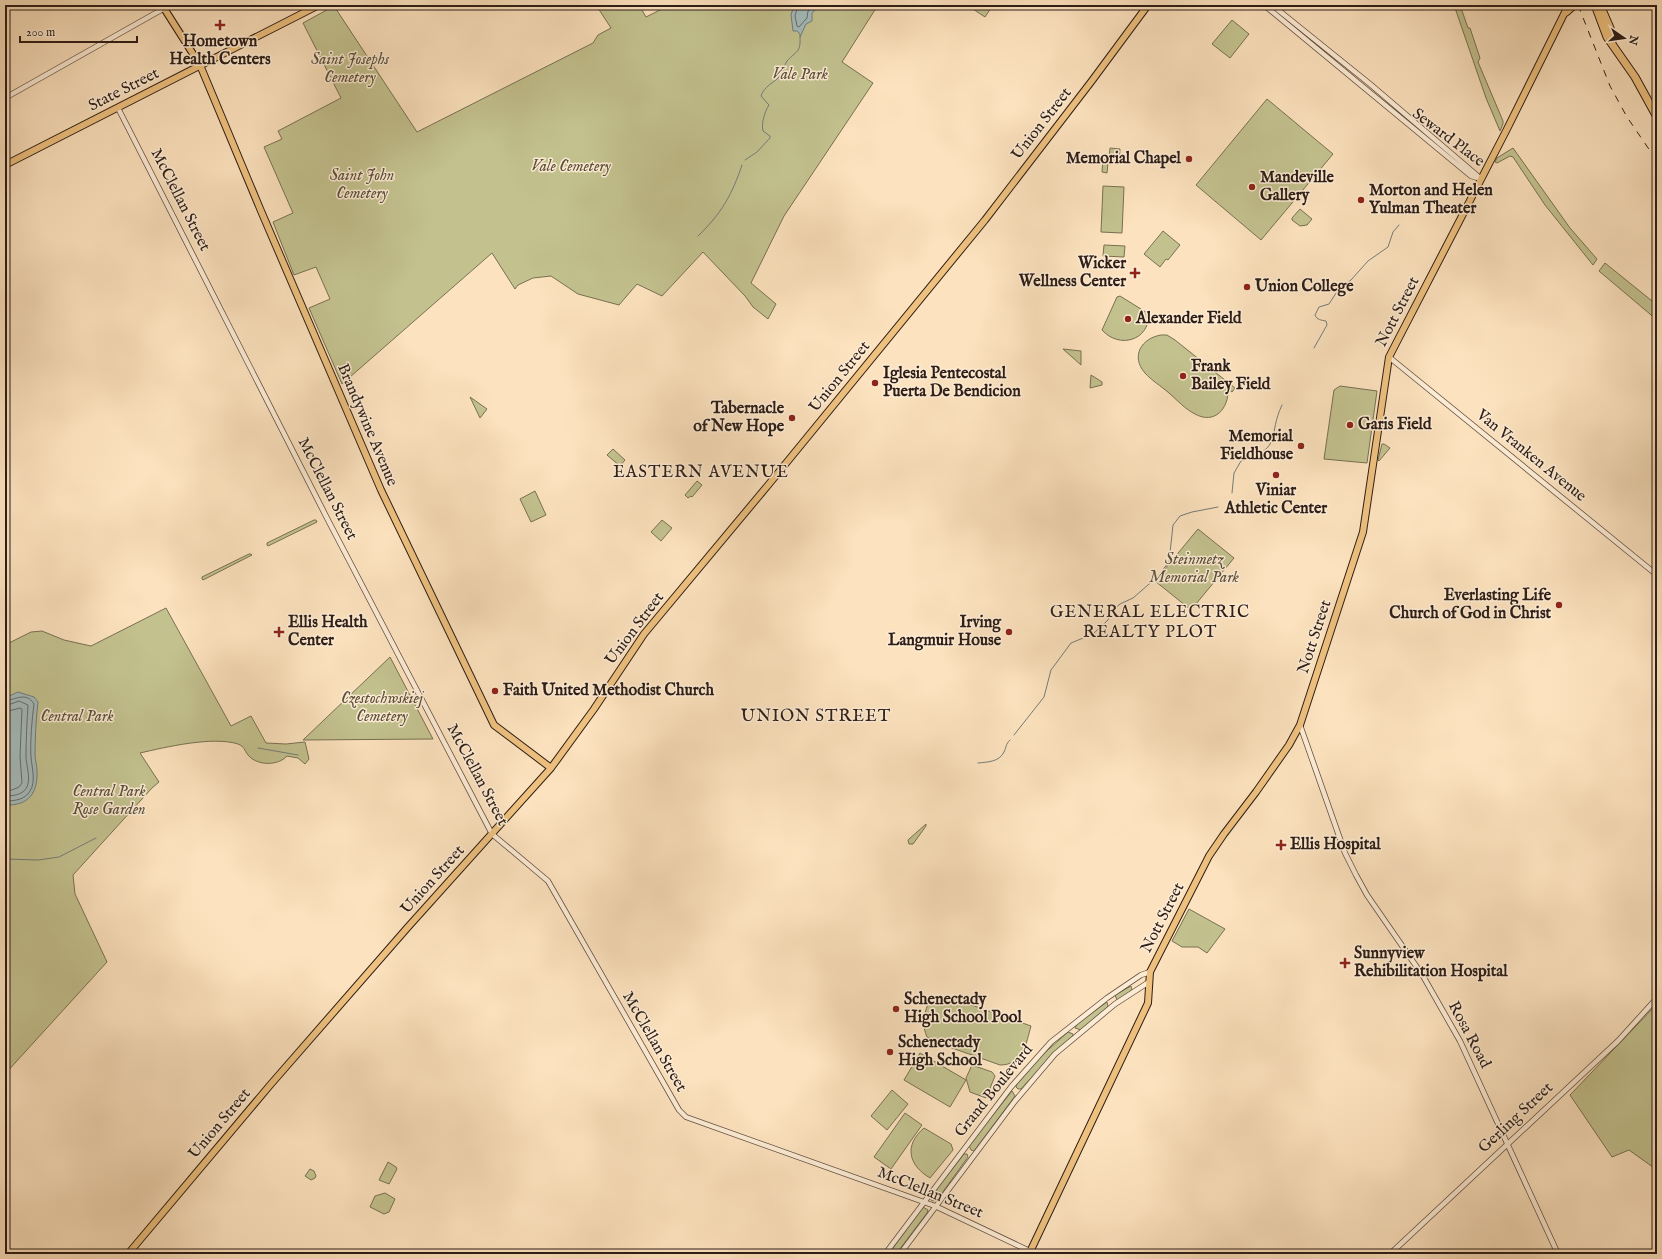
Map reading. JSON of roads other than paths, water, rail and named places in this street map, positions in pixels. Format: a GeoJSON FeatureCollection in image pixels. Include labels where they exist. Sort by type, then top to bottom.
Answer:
{"type":"FeatureCollection","features":[{"type":"Feature","properties":{"kind":"highway"},"geometry":{"type":"LineString","coordinates":[[1567,8],[1574,5]]}},
{"type":"Feature","properties":{"kind":"highway"},"geometry":{"type":"LineString","coordinates":[[1591,5],[1593,10],[1598,7],[1610,28],[1612,43],[1642,90],[1657,118]]}},
{"type":"Feature","properties":{"kind":"main road","name":"State Street"},"geometry":{"type":"LineString","coordinates":[[5,165],[319,5]]}},
{"type":"Feature","properties":{"kind":"main road","name":"Union Street"},"geometry":{"type":"LineString","coordinates":[[128,1254],[271,1084],[408,927],[552,768],[594,709],[644,634],[985,220],[1087,88],[1147,5]]}},
{"type":"Feature","properties":{"kind":"main road","name":"Brandywine Avenue"},"geometry":{"type":"LineString","coordinates":[[166,6],[200,65],[381,490],[494,725],[552,768]]}},
{"type":"Feature","properties":{"kind":"main road","name":"Nott Street"},"geometry":{"type":"LineString","coordinates":[[1032,1253],[1148,1003],[1150,972],[1209,856],[1289,745],[1300,725],[1363,532],[1389,356],[1481,179],[1567,8]]}},
{"type":"Feature","properties":{"kind":"street","name":"Seward Place"},"geometry":{"type":"LineString","coordinates":[[1264,5],[1471,176],[1481,179]]}},
{"type":"Feature","properties":{"kind":"street","name":"Seward Place"},"geometry":{"type":"LineString","coordinates":[[1272,5],[1370,84],[1481,179]]}},
{"type":"Feature","properties":{"kind":"street"},"geometry":{"type":"LineString","coordinates":[[5,98],[166,6]]}},
{"type":"Feature","properties":{"kind":"street","name":"McClellan Street"},"geometry":{"type":"LineString","coordinates":[[118,108],[329,522],[492,834],[548,881],[682,1114],[935,1206],[1032,1253]]}},
{"type":"Feature","properties":{"kind":"street","name":"Van Vranken Avenue"},"geometry":{"type":"LineString","coordinates":[[1389,356],[1657,575]]}},
{"type":"Feature","properties":{"kind":"street","name":"Rosa Road"},"geometry":{"type":"LineString","coordinates":[[1300,725],[1345,853],[1367,895],[1423,976],[1460,1041],[1558,1254]]}},
{"type":"Feature","properties":{"kind":"street","name":"Grand Boulevard"},"geometry":{"type":"LineString","coordinates":[[885,1254],[1011,1087],[1051,1042],[1107,998],[1142,975],[1150,972]]}},
{"type":"Feature","properties":{"kind":"street","name":"Grand Boulevard"},"geometry":{"type":"LineString","coordinates":[[900,1254],[1015,1101],[1054,1054],[1115,1004],[1149,982]]}},
{"type":"Feature","properties":{"kind":"street","name":"Gerling Street"},"geometry":{"type":"LineString","coordinates":[[1390,1254],[1618,1041],[1657,998]]}},
{"type":"Feature","properties":{"kind":"water"},"geometry":{"type":"Polygon","coordinates":[[[794,5],[821,5],[812,13],[812,21],[806,24],[800,37],[800,34],[797,31],[793,31],[791,15],[794,5]]]}},
{"type":"Feature","properties":{"kind":"water"},"geometry":{"type":"Polygon","coordinates":[[[18,692],[34,697],[38,702],[35,749],[37,778],[34,791],[26,800],[13,805],[5,805],[5,698],[18,692]]]}},
{"type":"Feature","properties":{"kind":"waterway"},"geometry":{"type":"LineString","coordinates":[[745,160],[757,152],[770,138],[770,136],[763,131],[764,117],[769,105],[761,96],[767,87],[778,78],[787,61],[799,49],[800,37]]}},
{"type":"Feature","properties":{"kind":"waterway"},"geometry":{"type":"LineString","coordinates":[[698,236],[725,204],[742,165]]}},
{"type":"Feature","properties":{"kind":"waterway"},"geometry":{"type":"LineString","coordinates":[[1314,348],[1327,325],[1326,321],[1318,319],[1315,315],[1319,307],[1329,304],[1338,290],[1351,280],[1368,261],[1388,247],[1393,232],[1399,225]]}},
{"type":"Feature","properties":{"kind":"waterway"},"geometry":{"type":"LineString","coordinates":[[1232,493],[1234,473],[1241,461],[1254,456],[1269,446],[1282,405]]}},
{"type":"Feature","properties":{"kind":"waterway"},"geometry":{"type":"LineString","coordinates":[[1014,735],[1044,697],[1051,670],[1071,643],[1093,634],[1108,620],[1110,613],[1120,604],[1133,598],[1156,578],[1169,562],[1173,525],[1180,516],[1218,507]]}},
{"type":"Feature","properties":{"kind":"waterway"},"geometry":{"type":"LineString","coordinates":[[978,763],[993,761],[999,758],[1010,740]]}},
{"type":"Feature","properties":{"kind":"waterway"},"geometry":{"type":"LineString","coordinates":[[258,748],[298,755]]}},
{"type":"Feature","properties":{"kind":"waterway"},"geometry":{"type":"LineString","coordinates":[[5,859],[38,860],[59,857],[96,838]]}},
{"type":"Feature","properties":{"kind":"railway"},"geometry":{"type":"LineString","coordinates":[[1578,5],[1610,86],[1627,117],[1657,161]]}},
{"type":"Feature","properties":{"kind":"place","name":"Hometown Health Centers"},"geometry":{"type":"Point","coordinates":[220,25]}},
{"type":"Feature","properties":{"kind":"place","name":"Memorial Chapel"},"geometry":{"type":"Point","coordinates":[1189,159]}},
{"type":"Feature","properties":{"kind":"place","name":"Mandeville Gallery"},"geometry":{"type":"Point","coordinates":[1252,187]}},
{"type":"Feature","properties":{"kind":"place","name":"Morton and Helen Yulman Theater"},"geometry":{"type":"Point","coordinates":[1361,200]}},
{"type":"Feature","properties":{"kind":"place","name":"Wicker Wellness Center"},"geometry":{"type":"Point","coordinates":[1135,273]}},
{"type":"Feature","properties":{"kind":"place","name":"Union College"},"geometry":{"type":"Point","coordinates":[1247,287]}},
{"type":"Feature","properties":{"kind":"place","name":"Alexander Field"},"geometry":{"type":"Point","coordinates":[1128,319]}},
{"type":"Feature","properties":{"kind":"place","name":"Frank Bailey Field"},"geometry":{"type":"Point","coordinates":[1183,376]}},
{"type":"Feature","properties":{"kind":"place","name":"Iglesia Pentecostal Puerta De Bendicion"},"geometry":{"type":"Point","coordinates":[875,383]}},
{"type":"Feature","properties":{"kind":"place","name":"Tabernacle of New Hope"},"geometry":{"type":"Point","coordinates":[792,418]}},
{"type":"Feature","properties":{"kind":"place","name":"Garis Field"},"geometry":{"type":"Point","coordinates":[1350,425]}},
{"type":"Feature","properties":{"kind":"place","name":"Memorial Fieldhouse"},"geometry":{"type":"Point","coordinates":[1301,446]}},
{"type":"Feature","properties":{"kind":"place","name":"Viniar Athletic Center"},"geometry":{"type":"Point","coordinates":[1276,475]}},
{"type":"Feature","properties":{"kind":"place","name":"Everlasting Life Church of God in Christ"},"geometry":{"type":"Point","coordinates":[1559,605]}},
{"type":"Feature","properties":{"kind":"place","name":"Ellis Health Center"},"geometry":{"type":"Point","coordinates":[279,632]}},
{"type":"Feature","properties":{"kind":"place","name":"Irving Langmuir House"},"geometry":{"type":"Point","coordinates":[1009,632]}},
{"type":"Feature","properties":{"kind":"place","name":"Faith United Methodist Church"},"geometry":{"type":"Point","coordinates":[495,691]}},
{"type":"Feature","properties":{"kind":"place","name":"Ellis Hospital"},"geometry":{"type":"Point","coordinates":[1281,845]}},
{"type":"Feature","properties":{"kind":"place","name":"Sunnyview Rehibilitation Hospital"},"geometry":{"type":"Point","coordinates":[1345,963]}},
{"type":"Feature","properties":{"kind":"place","name":"Schenectady High School Pool"},"geometry":{"type":"Point","coordinates":[896,1009]}},
{"type":"Feature","properties":{"kind":"place","name":"Schenectady High School"},"geometry":{"type":"Point","coordinates":[890,1052]}},
{"type":"Feature","properties":{"kind":"district","name":"EASTERN AVENUE"},"geometry":{"type":"Point","coordinates":[701,472]}},
{"type":"Feature","properties":{"kind":"district","name":"GENERAL ELECTRIC REALTY PLOT"},"geometry":{"type":"Point","coordinates":[1150,622]}},
{"type":"Feature","properties":{"kind":"district","name":"UNION STREET"},"geometry":{"type":"Point","coordinates":[816,716]}},
{"type":"Feature","properties":{"kind":"park label","name":"Saint Josephs Cemetery"},"geometry":{"type":"Point","coordinates":[350,69]}},
{"type":"Feature","properties":{"kind":"park label","name":"Vale Park"},"geometry":{"type":"Point","coordinates":[800,75]}},
{"type":"Feature","properties":{"kind":"park label","name":"Vale Cemetery"},"geometry":{"type":"Point","coordinates":[571,167]}},
{"type":"Feature","properties":{"kind":"park label","name":"Saint John Cemetery"},"geometry":{"type":"Point","coordinates":[362,185]}},
{"type":"Feature","properties":{"kind":"park label","name":"Steinmetz Memorial Park"},"geometry":{"type":"Point","coordinates":[1194,569]}},
{"type":"Feature","properties":{"kind":"park label","name":"Czestochwskiej Cemetery"},"geometry":{"type":"Point","coordinates":[382,708]}},
{"type":"Feature","properties":{"kind":"park label","name":"Central Park"},"geometry":{"type":"Point","coordinates":[77,717]}},
{"type":"Feature","properties":{"kind":"park label","name":"Central Park Rose Garden"},"geometry":{"type":"Point","coordinates":[109,801]}}]}
